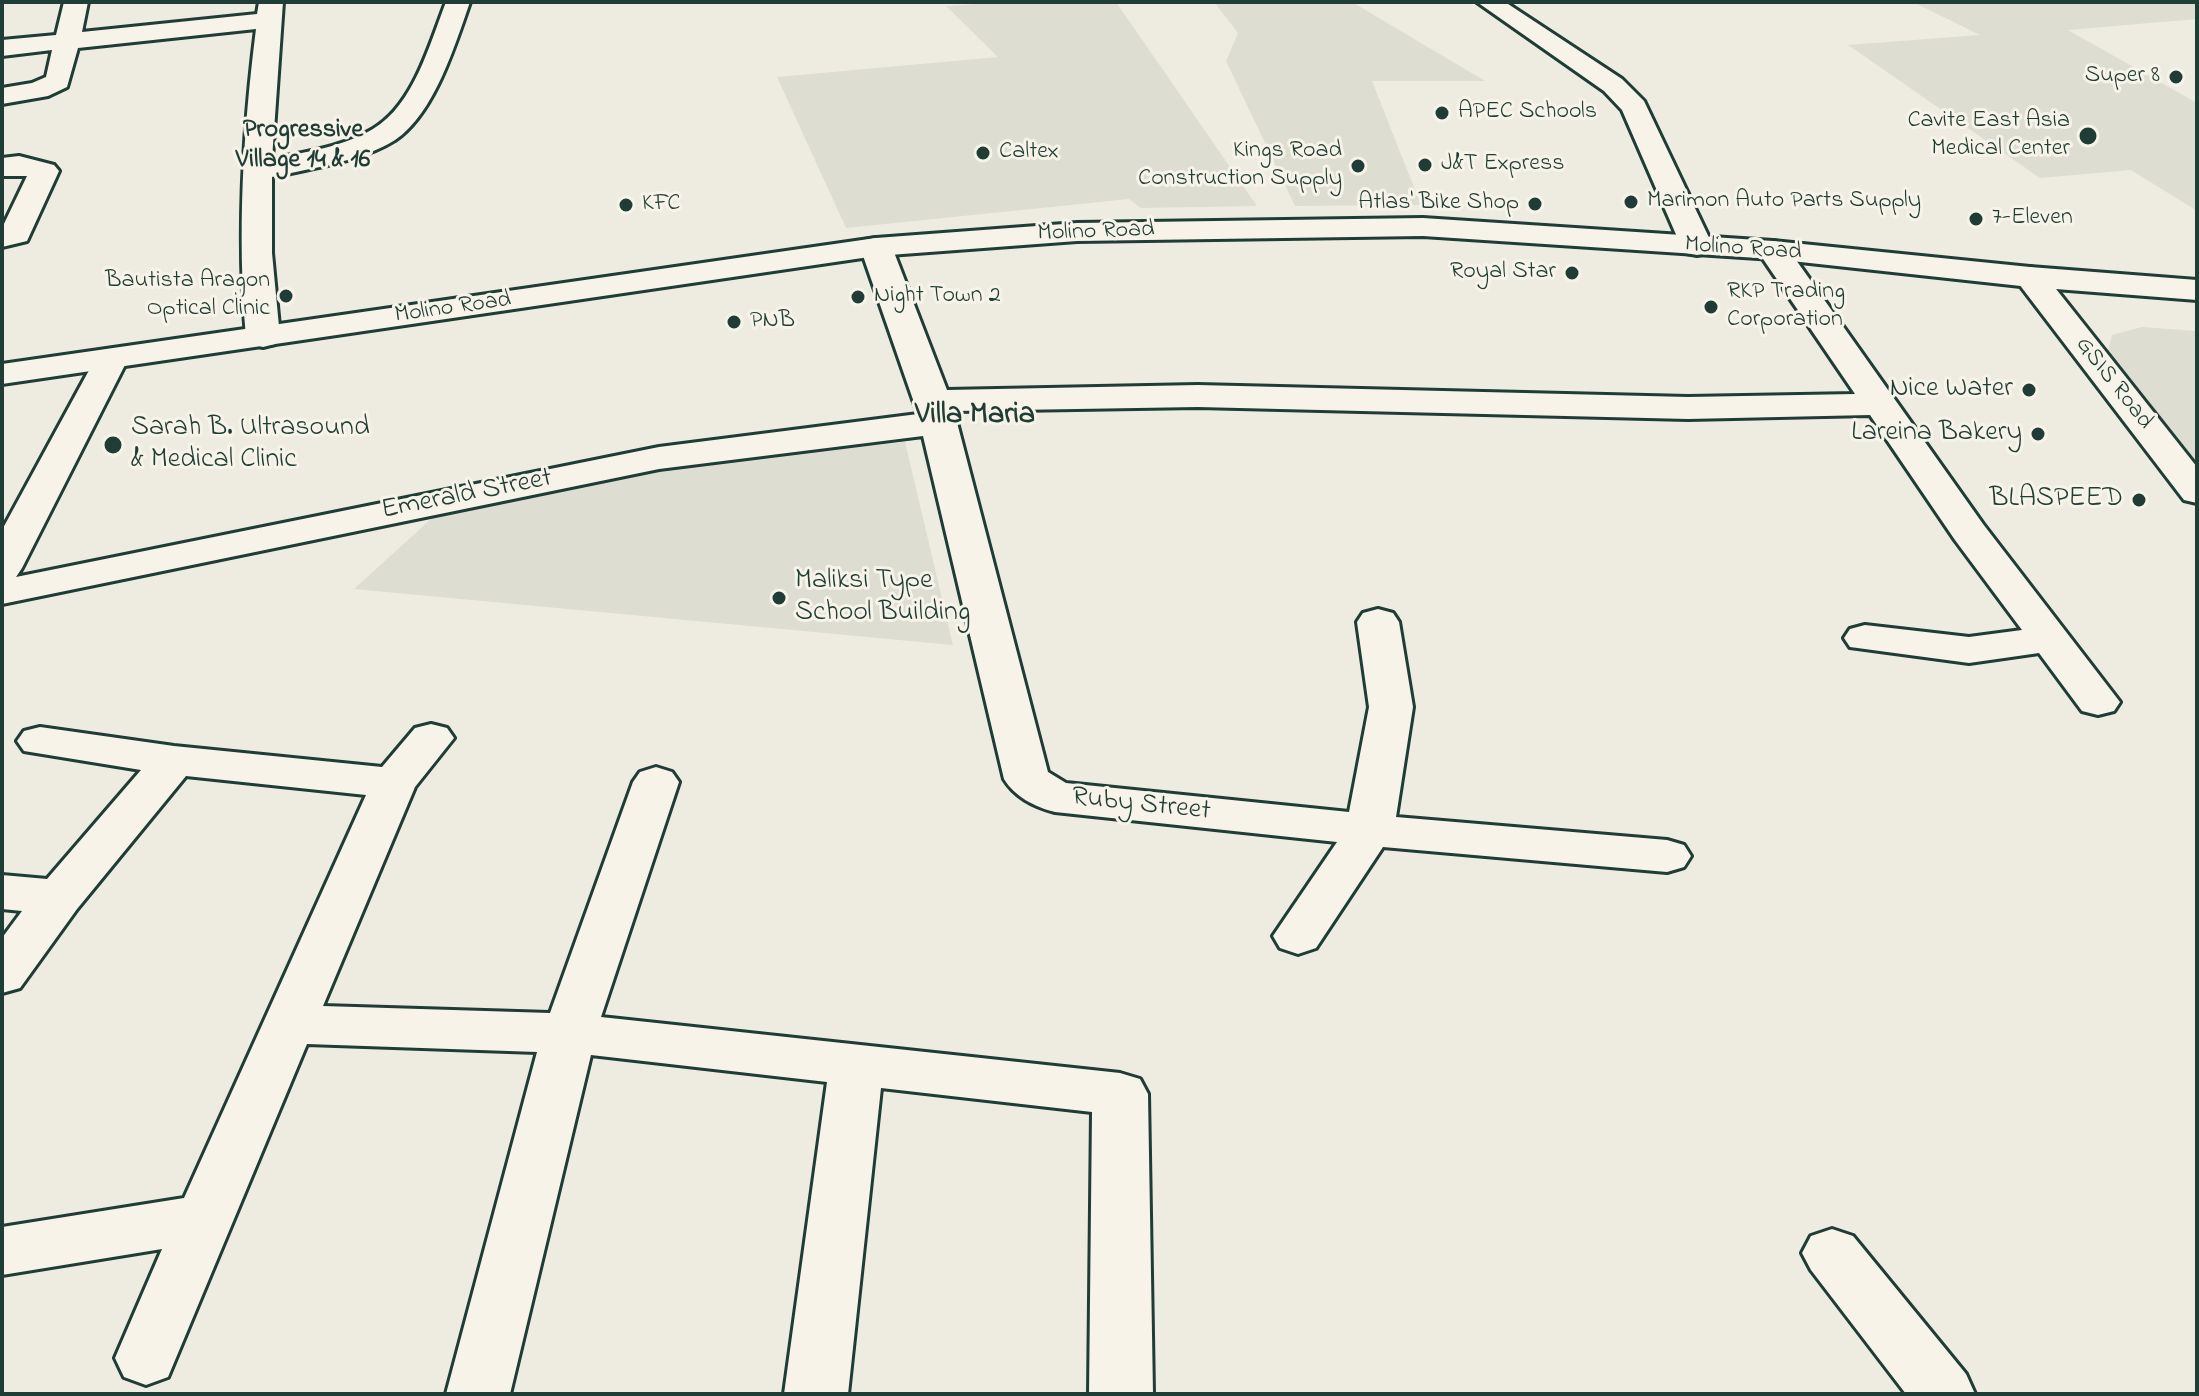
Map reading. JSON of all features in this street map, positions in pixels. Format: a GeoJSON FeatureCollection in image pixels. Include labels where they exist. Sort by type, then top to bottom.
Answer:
{"type":"FeatureCollection","features":[{"type":"Feature","properties":{"kind":"street"},"geometry":{"type":"LineString","coordinates":[[2,96],[39,90],[58,81],[76,2]]}},
{"type":"Feature","properties":{"kind":"street"},"geometry":{"type":"LineString","coordinates":[[257,171],[344,151],[391,130],[416,95],[458,2]]}},
{"type":"Feature","properties":{"kind":"street"},"geometry":{"type":"LineString","coordinates":[[1489,2],[1613,85],[1634,107],[1697,246]]}},
{"type":"Feature","properties":{"kind":"street"},"geometry":{"type":"LineString","coordinates":[[2,48],[270,11],[257,171],[257,292],[263,337]]}},
{"type":"Feature","properties":{"kind":"street"},"geometry":{"type":"LineString","coordinates":[[2,167],[19,165],[44,171],[16,234],[2,238]]}},
{"type":"Feature","properties":{"kind":"street","name":"Molino Road"},"geometry":{"type":"LineString","coordinates":[[2,374],[876,247],[1077,232],[1376,226],[1773,250],[2030,277],[2197,290]]}},
{"type":"Feature","properties":{"kind":"street","name":"Ruby Street"},"geometry":{"type":"LineString","coordinates":[[876,247],[935,412],[1027,779],[1055,797],[1370,830],[1667,856]]}},
{"type":"Feature","properties":{"kind":"street"},"geometry":{"type":"LineString","coordinates":[[1773,250],[1878,404],[2048,639],[2098,702]]}},
{"type":"Feature","properties":{"kind":"street","name":"GSIS Road"},"geometry":{"type":"LineString","coordinates":[[2030,277],[2197,492]]}},
{"type":"Feature","properties":{"kind":"street"},"geometry":{"type":"LineString","coordinates":[[2,568],[111,359]]}},
{"type":"Feature","properties":{"kind":"street","name":"Emerald Street"},"geometry":{"type":"LineString","coordinates":[[2,592],[659,458],[935,412],[1198,396],[1688,408],[1878,404]]}},
{"type":"Feature","properties":{"kind":"street"},"geometry":{"type":"LineString","coordinates":[[1298,936],[1370,830],[1391,707],[1378,622]]}},
{"type":"Feature","properties":{"kind":"street"},"geometry":{"type":"LineString","coordinates":[[1865,638],[1969,650],[2048,639]]}},
{"type":"Feature","properties":{"kind":"street"},"geometry":{"type":"LineString","coordinates":[[146,1358],[394,783],[431,738]]}},
{"type":"Feature","properties":{"kind":"street"},"geometry":{"type":"LineString","coordinates":[[40,741],[174,760],[394,783]]}},
{"type":"Feature","properties":{"kind":"street"},"geometry":{"type":"LineString","coordinates":[[2,975],[59,897],[174,760]]}},
{"type":"Feature","properties":{"kind":"street"},"geometry":{"type":"LineString","coordinates":[[478,1394],[569,1033],[656,782]]}},
{"type":"Feature","properties":{"kind":"street"},"geometry":{"type":"LineString","coordinates":[[2,892],[59,897]]}},
{"type":"Feature","properties":{"kind":"street"},"geometry":{"type":"LineString","coordinates":[[288,1024],[569,1033],[1120,1094],[1121,1394]]}},
{"type":"Feature","properties":{"kind":"street"},"geometry":{"type":"LineString","coordinates":[[816,1394],[856,1065]]}},
{"type":"Feature","properties":{"kind":"street"},"geometry":{"type":"LineString","coordinates":[[2,1251],[204,1218]]}},
{"type":"Feature","properties":{"kind":"street"},"geometry":{"type":"LineString","coordinates":[[1832,1253],[1943,1394]]}},
{"type":"Feature","properties":{"kind":"shaded area"},"geometry":{"type":"Polygon","coordinates":[[[1008,2],[1116,2],[1257,206],[1141,208],[1129,199],[846,228],[777,77],[998,57],[946,6],[1008,2]]]}},
{"type":"Feature","properties":{"kind":"shaded area"},"geometry":{"type":"Polygon","coordinates":[[[1214,2],[1352,2],[1485,81],[1372,81],[1421,205],[1295,206],[1226,61],[1238,33],[1214,2]]]}},
{"type":"Feature","properties":{"kind":"shaded area","name":"Cavite East Asia Medical Center"},"geometry":{"type":"Polygon","coordinates":[[[1913,2],[2197,2],[2197,19],[2068,30],[2197,103],[2197,211],[2131,170],[2040,178],[1848,45],[1980,35],[1913,2]]]}},
{"type":"Feature","properties":{"kind":"shaded area"},"geometry":{"type":"Polygon","coordinates":[[[2142,327],[2197,331],[2197,468],[2108,351],[2112,335],[2142,327]]]}},
{"type":"Feature","properties":{"kind":"shaded area"},"geometry":{"type":"Polygon","coordinates":[[[905,442],[953,645],[354,589],[442,509],[651,468],[905,442]]]}},
{"type":"Feature","properties":{"kind":"place","name":"Super 8"},"geometry":{"type":"Point","coordinates":[2176,77]}},
{"type":"Feature","properties":{"kind":"place","name":"APEC Schools"},"geometry":{"type":"Point","coordinates":[1442,113]}},
{"type":"Feature","properties":{"kind":"place","name":"Cavite East Asia Medical Center"},"geometry":{"type":"Point","coordinates":[2088,136]}},
{"type":"Feature","properties":{"kind":"place","name":"Caltex"},"geometry":{"type":"Point","coordinates":[983,153]}},
{"type":"Feature","properties":{"kind":"place","name":"J&T Express"},"geometry":{"type":"Point","coordinates":[1425,165]}},
{"type":"Feature","properties":{"kind":"place","name":"Kings Road Construction Supply"},"geometry":{"type":"Point","coordinates":[1358,166]}},
{"type":"Feature","properties":{"kind":"place","name":"Marimon Auto Parts Supply"},"geometry":{"type":"Point","coordinates":[1631,202]}},
{"type":"Feature","properties":{"kind":"place","name":"Atlas' Bike Shop"},"geometry":{"type":"Point","coordinates":[1535,204]}},
{"type":"Feature","properties":{"kind":"place","name":"KFC"},"geometry":{"type":"Point","coordinates":[626,205]}},
{"type":"Feature","properties":{"kind":"place","name":"7-Eleven"},"geometry":{"type":"Point","coordinates":[1976,219]}},
{"type":"Feature","properties":{"kind":"place","name":"Royal Star"},"geometry":{"type":"Point","coordinates":[1572,273]}},
{"type":"Feature","properties":{"kind":"place","name":"Bautista Aragon Optical Clinic"},"geometry":{"type":"Point","coordinates":[286,296]}},
{"type":"Feature","properties":{"kind":"place","name":"Night Town 2"},"geometry":{"type":"Point","coordinates":[858,297]}},
{"type":"Feature","properties":{"kind":"place","name":"RKP Trading Corporation"},"geometry":{"type":"Point","coordinates":[1711,307]}},
{"type":"Feature","properties":{"kind":"place","name":"PNB"},"geometry":{"type":"Point","coordinates":[734,322]}},
{"type":"Feature","properties":{"kind":"place","name":"Nice Water"},"geometry":{"type":"Point","coordinates":[2029,390]}},
{"type":"Feature","properties":{"kind":"place","name":"Lareina Bakery"},"geometry":{"type":"Point","coordinates":[2038,434]}},
{"type":"Feature","properties":{"kind":"place","name":"Sarah B. Ultrasound & Medical Clinic"},"geometry":{"type":"Point","coordinates":[113,445]}},
{"type":"Feature","properties":{"kind":"place","name":"BLASPEED"},"geometry":{"type":"Point","coordinates":[2139,500]}},
{"type":"Feature","properties":{"kind":"place","name":"Maliksi Type School Building"},"geometry":{"type":"Point","coordinates":[779,598]}},
{"type":"Feature","properties":{"kind":"district","name":"Progressive Village 14 & 16"},"geometry":{"type":"Point","coordinates":[303,147]}},
{"type":"Feature","properties":{"kind":"district","name":"Villa Maria"},"geometry":{"type":"Point","coordinates":[975,417]}}]}
